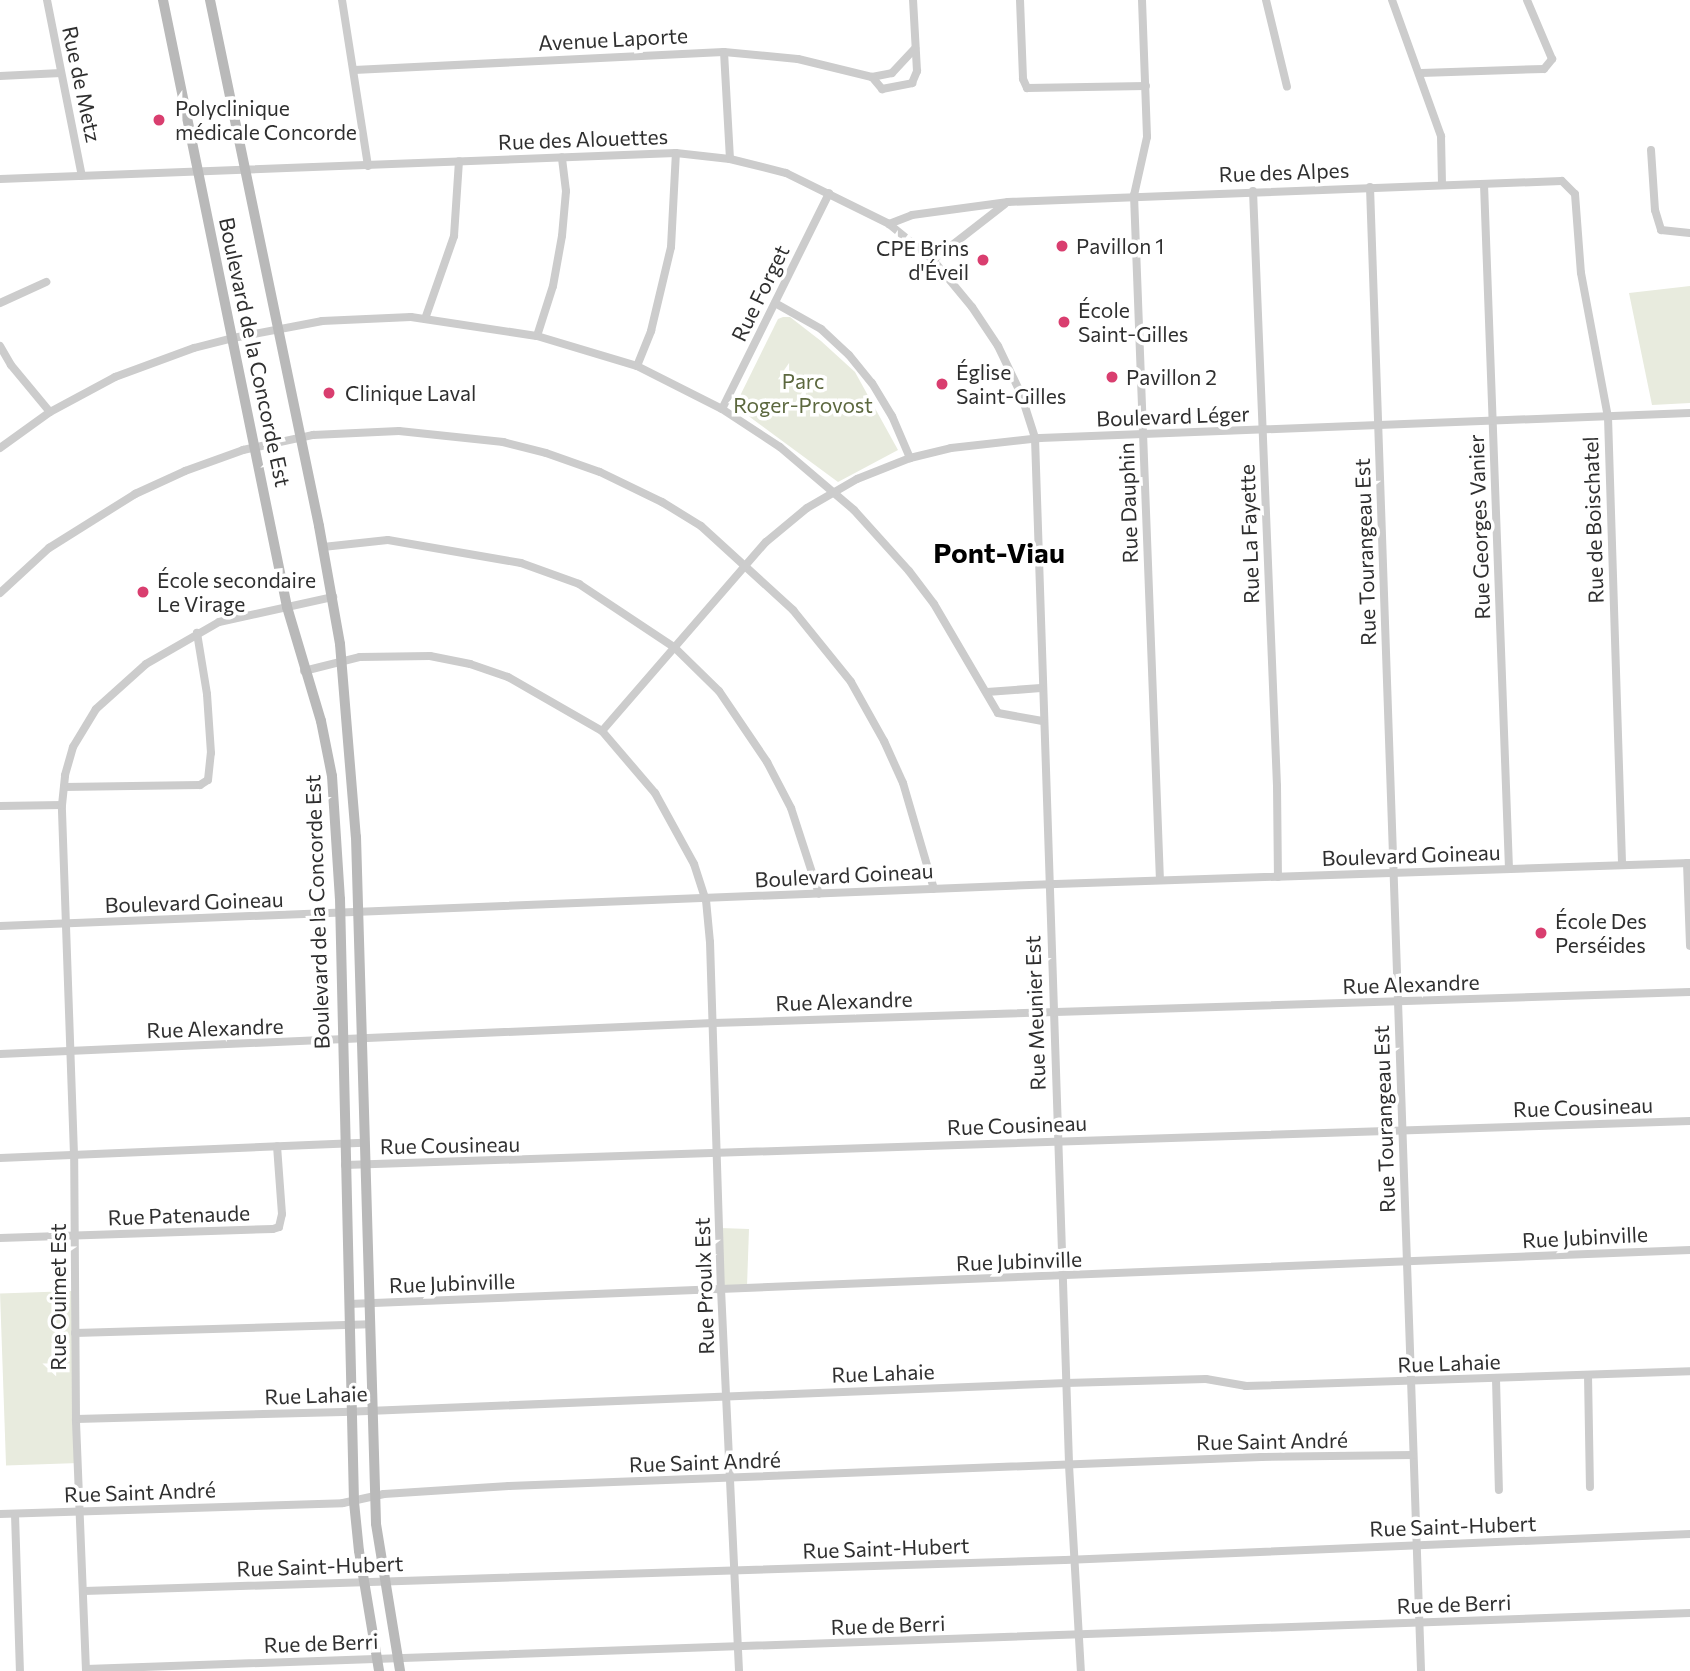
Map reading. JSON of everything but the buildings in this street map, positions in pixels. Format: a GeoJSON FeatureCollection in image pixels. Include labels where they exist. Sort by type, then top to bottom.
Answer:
{"type":"FeatureCollection","features":[{"type":"Feature","properties":{"kind":"street","name":"Rue de Metz"},"geometry":{"type":"LineString","coordinates":[[47,0],[82,176]]}},
{"type":"Feature","properties":{"kind":"street","name":"Boulevard de la Concorde Est"},"geometry":{"type":"LineString","coordinates":[[163,0],[287,607],[321,721],[332,776],[338,841],[354,1502],[363,1581],[379,1671]]}},
{"type":"Feature","properties":{"kind":"street","name":"Boulevard de la Concorde Est"},"geometry":{"type":"LineString","coordinates":[[210,0],[333,597],[342,661],[354,797],[375,1496],[384,1581],[400,1671]]}},
{"type":"Feature","properties":{"kind":"street"},"geometry":{"type":"LineString","coordinates":[[342,0],[368,166]]}},
{"type":"Feature","properties":{"kind":"street","name":"Avenue Laporte"},"geometry":{"type":"LineString","coordinates":[[354,70],[724,51],[798,59],[872,77],[882,89],[912,83],[917,71],[912,0]]}},
{"type":"Feature","properties":{"kind":"street"},"geometry":{"type":"LineString","coordinates":[[1020,0],[1023,79],[1027,88],[1146,86]]}},
{"type":"Feature","properties":{"kind":"street","name":"Rue Dauphin"},"geometry":{"type":"LineString","coordinates":[[1142,0],[1147,137],[1134,195],[1160,880]]}},
{"type":"Feature","properties":{"kind":"street"},"geometry":{"type":"LineString","coordinates":[[1266,0],[1287,88]]}},
{"type":"Feature","properties":{"kind":"street"},"geometry":{"type":"LineString","coordinates":[[1392,0],[1421,73],[1441,136],[1442,185]]}},
{"type":"Feature","properties":{"kind":"street"},"geometry":{"type":"LineString","coordinates":[[1421,73],[1544,69],[1552,59],[1527,0]]}},
{"type":"Feature","properties":{"kind":"street"},"geometry":{"type":"LineString","coordinates":[[872,77],[892,73],[915,48]]}},
{"type":"Feature","properties":{"kind":"street"},"geometry":{"type":"LineString","coordinates":[[724,51],[730,159]]}},
{"type":"Feature","properties":{"kind":"street"},"geometry":{"type":"LineString","coordinates":[[0,76],[61,74]]}},
{"type":"Feature","properties":{"kind":"street"},"geometry":{"type":"LineString","coordinates":[[1651,150],[1655,210],[1661,230],[1690,233]]}},
{"type":"Feature","properties":{"kind":"street"},"geometry":{"type":"LineString","coordinates":[[637,366],[651,331],[671,247],[676,153]]}},
{"type":"Feature","properties":{"kind":"street","name":"Rue des Alouettes"},"geometry":{"type":"LineString","coordinates":[[0,179],[676,153],[730,159],[786,173],[889,224],[933,260],[972,307],[998,346],[1021,394],[1035,438]]}},
{"type":"Feature","properties":{"kind":"street"},"geometry":{"type":"LineString","coordinates":[[537,336],[553,286],[562,236],[566,191],[562,157]]}},
{"type":"Feature","properties":{"kind":"street"},"geometry":{"type":"LineString","coordinates":[[425,319],[454,236],[459,161]]}},
{"type":"Feature","properties":{"kind":"street","name":"Rue des Alpes"},"geometry":{"type":"LineString","coordinates":[[889,224],[912,215],[1008,202],[1134,195],[1562,181]]}},
{"type":"Feature","properties":{"kind":"street","name":"Rue de Boischatel"},"geometry":{"type":"LineString","coordinates":[[1562,181],[1575,194],[1581,273],[1608,417],[1622,865]]}},
{"type":"Feature","properties":{"kind":"street","name":"Rue Georges Vanier"},"geometry":{"type":"LineString","coordinates":[[1484,184],[1509,869]]}},
{"type":"Feature","properties":{"kind":"street","name":"Rue Tourangeau Est"},"geometry":{"type":"LineString","coordinates":[[1370,187],[1421,1671]]}},
{"type":"Feature","properties":{"kind":"street","name":"Rue La Fayette"},"geometry":{"type":"LineString","coordinates":[[1253,191],[1278,877]]}},
{"type":"Feature","properties":{"kind":"street","name":"Rue Forget"},"geometry":{"type":"LineString","coordinates":[[722,409],[829,193]]}},
{"type":"Feature","properties":{"kind":"street"},"geometry":{"type":"LineString","coordinates":[[933,260],[1008,202]]}},
{"type":"Feature","properties":{"kind":"street"},"geometry":{"type":"LineString","coordinates":[[0,303],[46,282]]}},
{"type":"Feature","properties":{"kind":"street"},"geometry":{"type":"LineString","coordinates":[[775,303],[821,329],[849,355],[872,383],[892,416],[910,458]]}},
{"type":"Feature","properties":{"kind":"street"},"geometry":{"type":"LineString","coordinates":[[0,448],[50,412],[115,377],[194,348],[233,338],[331,320],[425,319],[537,336],[637,366],[722,409],[780,447],[854,510],[909,571],[934,604],[998,713],[1042,720]]}},
{"type":"Feature","properties":{"kind":"street"},"geometry":{"type":"LineString","coordinates":[[0,346],[11,365],[50,412]]}},
{"type":"Feature","properties":{"kind":"street","name":"Boulevard Léger"},"geometry":{"type":"LineString","coordinates":[[601,731],[766,542],[807,508],[858,479],[910,458],[951,448],[1035,438],[1690,414]]}},
{"type":"Feature","properties":{"kind":"street"},"geometry":{"type":"LineString","coordinates":[[0,593],[49,548],[135,494],[206,462],[254,447],[301,437],[399,431],[503,442],[546,453],[600,472],[662,502],[701,526],[793,610],[851,682],[884,741],[902,783],[934,889]]}},
{"type":"Feature","properties":{"kind":"street","name":"Rue Meunier Est"},"geometry":{"type":"LineString","coordinates":[[1035,438],[1042,720],[1069,1465],[1081,1671]]}},
{"type":"Feature","properties":{"kind":"street"},"geometry":{"type":"LineString","coordinates":[[323,547],[388,540],[520,563],[579,584],[674,647],[719,691],[767,762],[791,808],[819,894]]}},
{"type":"Feature","properties":{"kind":"street","name":"Rue Ouimet Est"},"geometry":{"type":"LineString","coordinates":[[86,1670],[76,1419],[74,1155],[62,805],[73,747],[96,709],[146,664],[197,633],[234,618],[333,597]]}},
{"type":"Feature","properties":{"kind":"street"},"geometry":{"type":"LineString","coordinates":[[64,787],[200,785],[208,780],[211,753],[207,694],[197,633]]}},
{"type":"Feature","properties":{"kind":"street","name":"Rue Proulx Est"},"geometry":{"type":"LineString","coordinates":[[304,671],[373,656],[430,656],[470,664],[508,677],[546,696],[601,731],[655,793],[694,864],[706,900],[713,1023],[721,1289],[739,1671]]}},
{"type":"Feature","properties":{"kind":"street"},"geometry":{"type":"LineString","coordinates":[[987,692],[1041,688]]}},
{"type":"Feature","properties":{"kind":"street"},"geometry":{"type":"LineString","coordinates":[[0,806],[62,805]]}},
{"type":"Feature","properties":{"kind":"street"},"geometry":{"type":"LineString","coordinates":[[1688,863],[1690,946]]}},
{"type":"Feature","properties":{"kind":"street","name":"Boulevard Goineau"},"geometry":{"type":"LineString","coordinates":[[0,926],[706,900],[1048,884],[1688,863]]}},
{"type":"Feature","properties":{"kind":"street","name":"Rue Alexandre"},"geometry":{"type":"LineString","coordinates":[[0,1054],[713,1023],[1690,992]]}},
{"type":"Feature","properties":{"kind":"street","name":"Rue Cousineau"},"geometry":{"type":"LineString","coordinates":[[345,1166],[1690,1121]]}},
{"type":"Feature","properties":{"kind":"street","name":"Rue Cousineau"},"geometry":{"type":"LineString","coordinates":[[0,1157],[364,1143]]}},
{"type":"Feature","properties":{"kind":"street","name":"Rue Patenaude"},"geometry":{"type":"LineString","coordinates":[[0,1238],[279,1227],[282,1214],[278,1146]]}},
{"type":"Feature","properties":{"kind":"street","name":"Rue Jubinville"},"geometry":{"type":"LineString","coordinates":[[349,1304],[1690,1250]]}},
{"type":"Feature","properties":{"kind":"street"},"geometry":{"type":"LineString","coordinates":[[75,1333],[370,1324]]}},
{"type":"Feature","properties":{"kind":"street","name":"Rue Lahaie"},"geometry":{"type":"LineString","coordinates":[[76,1419],[352,1412],[1066,1383],[1206,1379],[1247,1386],[1690,1371]]}},
{"type":"Feature","properties":{"kind":"street"},"geometry":{"type":"LineString","coordinates":[[1588,1375],[1590,1488]]}},
{"type":"Feature","properties":{"kind":"street"},"geometry":{"type":"LineString","coordinates":[[1496,1379],[1499,1490]]}},
{"type":"Feature","properties":{"kind":"street","name":"Rue Saint André"},"geometry":{"type":"LineString","coordinates":[[0,1514],[354,1502],[375,1496],[509,1486],[1413,1455]]}},
{"type":"Feature","properties":{"kind":"street"},"geometry":{"type":"LineString","coordinates":[[15,1514],[20,1671]]}},
{"type":"Feature","properties":{"kind":"street","name":"Rue Saint-Hubert"},"geometry":{"type":"LineString","coordinates":[[84,1591],[1076,1559],[1690,1534]]}},
{"type":"Feature","properties":{"kind":"street","name":"Rue de Berri"},"geometry":{"type":"LineString","coordinates":[[86,1670],[1690,1614]]}},
{"type":"Feature","properties":{"kind":"green space"},"geometry":{"type":"Polygon","coordinates":[[[1690,286],[1690,403],[1652,405],[1629,293],[1690,286]]]}},
{"type":"Feature","properties":{"kind":"green space","name":"Parc Roger-Provost"},"geometry":{"type":"Polygon","coordinates":[[[790,317],[855,372],[898,450],[838,482],[735,406],[778,319],[790,317]]]}},
{"type":"Feature","properties":{"kind":"green space"},"geometry":{"type":"Polygon","coordinates":[[[720,1228],[749,1229],[747,1288],[718,1287],[720,1228]]]}},
{"type":"Feature","properties":{"kind":"green space"},"geometry":{"type":"Polygon","coordinates":[[[73,1291],[79,1463],[6,1465],[0,1294],[73,1291]]]}},
{"type":"Feature","properties":{"kind":"place","name":"Polyclinique médicale Concorde"},"geometry":{"type":"Point","coordinates":[159,120]}},
{"type":"Feature","properties":{"kind":"place","name":"Pavillon 1"},"geometry":{"type":"Point","coordinates":[1062,246]}},
{"type":"Feature","properties":{"kind":"place","name":"CPE Brins d'Éveil"},"geometry":{"type":"Point","coordinates":[983,260]}},
{"type":"Feature","properties":{"kind":"place","name":"École Saint-Gilles"},"geometry":{"type":"Point","coordinates":[1064,322]}},
{"type":"Feature","properties":{"kind":"place","name":"Pavillon 2"},"geometry":{"type":"Point","coordinates":[1112,377]}},
{"type":"Feature","properties":{"kind":"place","name":"Église Saint-Gilles"},"geometry":{"type":"Point","coordinates":[942,384]}},
{"type":"Feature","properties":{"kind":"place","name":"Clinique Laval"},"geometry":{"type":"Point","coordinates":[329,393]}},
{"type":"Feature","properties":{"kind":"place","name":"École secondaire Le Virage"},"geometry":{"type":"Point","coordinates":[143,592]}},
{"type":"Feature","properties":{"kind":"place","name":"École Des Perséides"},"geometry":{"type":"Point","coordinates":[1541,933]}},
{"type":"Feature","properties":{"kind":"district","name":"Pont-Viau"},"geometry":{"type":"Point","coordinates":[999,552]}}]}
